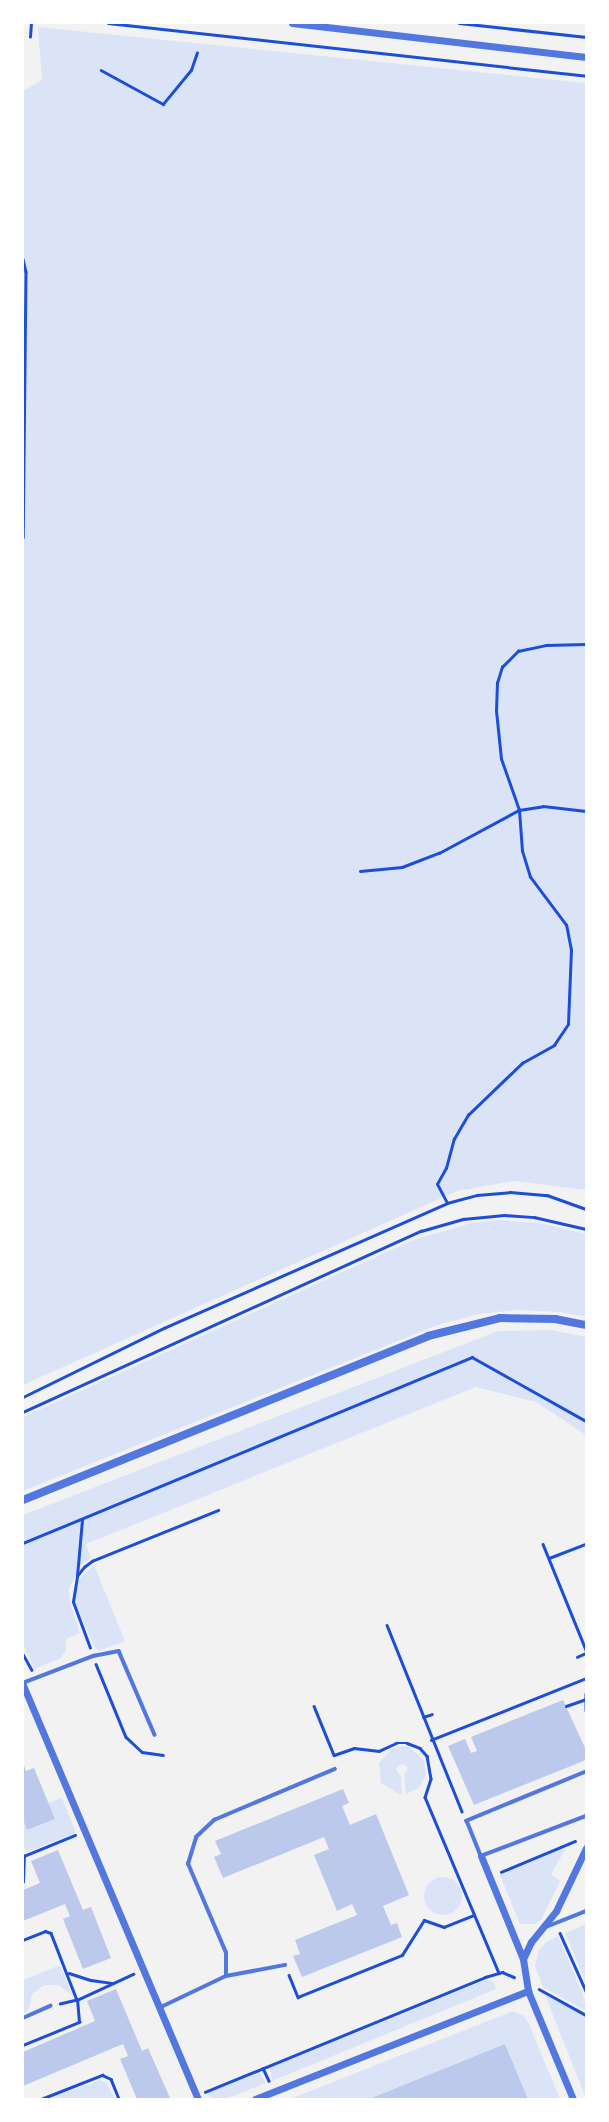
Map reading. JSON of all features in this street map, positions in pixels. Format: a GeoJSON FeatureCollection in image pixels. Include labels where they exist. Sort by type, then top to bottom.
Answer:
{"type":"FeatureCollection","features":[{"type":"Feature","properties":{"kind":"street"},"geometry":{"type":"LineString","coordinates":[[292,23],[341,25],[586,57]]}},
{"type":"Feature","properties":{"kind":"street"},"geometry":{"type":"LineString","coordinates":[[23,1500],[437,1333],[500,1318],[544,1318],[586,1325]]}},
{"type":"Feature","properties":{"kind":"street"},"geometry":{"type":"LineString","coordinates":[[23,1684],[197,2097]]}},
{"type":"Feature","properties":{"kind":"street"},"geometry":{"type":"LineString","coordinates":[[523,1959],[531,1942],[545,1928],[586,1848]]}},
{"type":"Feature","properties":{"kind":"street"},"geometry":{"type":"LineString","coordinates":[[481,1856],[523,1959],[528,1987],[573,2099]]}},
{"type":"Feature","properties":{"kind":"street"},"geometry":{"type":"LineString","coordinates":[[255,2099],[528,1987]]}},
{"type":"Feature","properties":{"kind":"lane"},"geometry":{"type":"LineString","coordinates":[[23,1684],[93,1656],[119,1651],[155,1735]]}},
{"type":"Feature","properties":{"kind":"lane"},"geometry":{"type":"LineString","coordinates":[[226,1976],[226,1953],[188,1864],[196,1837],[214,1820],[335,1769]]}},
{"type":"Feature","properties":{"kind":"lane"},"geometry":{"type":"LineString","coordinates":[[586,1772],[467,1821],[481,1856],[586,1816]]}},
{"type":"Feature","properties":{"kind":"lane"},"geometry":{"type":"LineString","coordinates":[[545,1928],[586,1911]]}},
{"type":"Feature","properties":{"kind":"lane"},"geometry":{"type":"LineString","coordinates":[[159,2008],[226,1976],[285,1965]]}},
{"type":"Feature","properties":{"kind":"lane"},"geometry":{"type":"LineString","coordinates":[[23,2018],[50,2006]]}},
{"type":"Feature","properties":{"kind":"path"},"geometry":{"type":"LineString","coordinates":[[30,37],[31,23]]}},
{"type":"Feature","properties":{"kind":"path"},"geometry":{"type":"LineString","coordinates":[[108,23],[586,76]]}},
{"type":"Feature","properties":{"kind":"path"},"geometry":{"type":"LineString","coordinates":[[459,23],[586,37]]}},
{"type":"Feature","properties":{"kind":"path"},"geometry":{"type":"LineString","coordinates":[[101,70],[163,104],[191,70],[197,53]]}},
{"type":"Feature","properties":{"kind":"path"},"geometry":{"type":"LineString","coordinates":[[23,259],[26,272],[23,537]]}},
{"type":"Feature","properties":{"kind":"path"},"geometry":{"type":"LineString","coordinates":[[447,1203],[437,1184],[446,1168],[454,1139],[468,1115],[522,1063],[554,1045],[568,1024],[571,950],[566,925],[530,877],[522,851],[519,810],[501,759],[496,711],[497,683],[502,667],[518,651],[546,645],[586,644]]}},
{"type":"Feature","properties":{"kind":"path"},"geometry":{"type":"LineString","coordinates":[[360,871],[402,867],[439,853],[519,810],[543,806],[586,811]]}},
{"type":"Feature","properties":{"kind":"path"},"geometry":{"type":"LineString","coordinates":[[23,1397],[164,1328],[447,1203],[477,1195],[510,1192],[547,1195],[586,1209]]}},
{"type":"Feature","properties":{"kind":"path"},"geometry":{"type":"LineString","coordinates":[[23,1412],[421,1231],[463,1219],[504,1215],[534,1217],[586,1229]]}},
{"type":"Feature","properties":{"kind":"path"},"geometry":{"type":"LineString","coordinates":[[23,1543],[472,1357],[586,1421]]}},
{"type":"Feature","properties":{"kind":"path"},"geometry":{"type":"LineString","coordinates":[[77,1576],[92,1561],[218,1510]]}},
{"type":"Feature","properties":{"kind":"path"},"geometry":{"type":"LineString","coordinates":[[82,1518],[73,1602],[126,1737],[142,1752],[163,1755]]}},
{"type":"Feature","properties":{"kind":"path"},"geometry":{"type":"LineString","coordinates":[[543,1544],[586,1652],[576,1657]]}},
{"type":"Feature","properties":{"kind":"path"},"geometry":{"type":"LineString","coordinates":[[549,1558],[586,1544]]}},
{"type":"Feature","properties":{"kind":"path"},"geometry":{"type":"LineString","coordinates":[[387,1625],[431,1741],[467,1821]]}},
{"type":"Feature","properties":{"kind":"path"},"geometry":{"type":"LineString","coordinates":[[23,1654],[36,1677]]}},
{"type":"Feature","properties":{"kind":"path"},"geometry":{"type":"LineString","coordinates":[[431,1741],[586,1678]]}},
{"type":"Feature","properties":{"kind":"path"},"geometry":{"type":"LineString","coordinates":[[566,1706],[586,1697],[586,1710]]}},
{"type":"Feature","properties":{"kind":"path"},"geometry":{"type":"LineString","coordinates":[[314,1706],[334,1755],[354,1748],[379,1751],[396,1743],[407,1743],[420,1748],[427,1756],[431,1779],[425,1797],[441,1828],[499,1973],[586,2015]]}},
{"type":"Feature","properties":{"kind":"path"},"geometry":{"type":"LineString","coordinates":[[423,1717],[432,1714]]}},
{"type":"Feature","properties":{"kind":"path"},"geometry":{"type":"LineString","coordinates":[[23,1882],[24,1856],[78,1834]]}},
{"type":"Feature","properties":{"kind":"path"},"geometry":{"type":"LineString","coordinates":[[497,1877],[499,1872],[586,1837]]}},
{"type":"Feature","properties":{"kind":"path"},"geometry":{"type":"LineString","coordinates":[[285,1965],[298,1997],[402,1955],[424,1920],[444,1927],[474,1915]]}},
{"type":"Feature","properties":{"kind":"path"},"geometry":{"type":"LineString","coordinates":[[569,1930],[560,1933],[586,1991]]}},
{"type":"Feature","properties":{"kind":"path"},"geometry":{"type":"LineString","coordinates":[[23,1940],[45,1931],[51,1933],[77,2000],[79,2022],[23,2045]]}},
{"type":"Feature","properties":{"kind":"path"},"geometry":{"type":"LineString","coordinates":[[67,1972],[91,1980],[117,1983]]}},
{"type":"Feature","properties":{"kind":"path"},"geometry":{"type":"LineString","coordinates":[[197,2097],[499,1973]]}},
{"type":"Feature","properties":{"kind":"path"},"geometry":{"type":"LineString","coordinates":[[50,2006],[77,2000],[133,1974]]}},
{"type":"Feature","properties":{"kind":"path"},"geometry":{"type":"LineString","coordinates":[[41,2099],[102,2075],[111,2079],[119,2099]]}},
{"type":"Feature","properties":{"kind":"shaded area"},"geometry":{"type":"Polygon","coordinates":[[[38,27],[586,83],[586,1190],[514,1181],[457,1191],[23,1385],[23,91],[42,80],[38,27]]]}},
{"type":"Feature","properties":{"kind":"shaded area"},"geometry":{"type":"Polygon","coordinates":[[[499,1220],[540,1223],[586,1234],[586,1317],[559,1312],[517,1310],[479,1314],[438,1325],[23,1491],[23,1417],[413,1240],[471,1223],[499,1220]]]}},
{"type":"Feature","properties":{"kind":"shaded area"},"geometry":{"type":"Polygon","coordinates":[[[551,1330],[586,1337],[586,1435],[536,1402],[476,1387],[86,1544],[91,1558],[82,1564],[69,1588],[70,1603],[80,1633],[66,1639],[66,1650],[61,1658],[34,1669],[23,1644],[23,1515],[498,1331],[551,1330]]]}},
{"type":"Feature","properties":{"kind":"shaded area"},"geometry":{"type":"Polygon","coordinates":[[[94,1565],[125,1641],[99,1651],[94,1646],[75,1603],[75,1589],[79,1579],[94,1565]]]}},
{"type":"Feature","properties":{"kind":"shaded area"},"geometry":{"type":"Polygon","coordinates":[[[407,1746],[424,1760],[426,1775],[419,1788],[406,1794],[404,1776],[408,1768],[404,1764],[398,1766],[396,1770],[401,1776],[402,1795],[381,1783],[379,1763],[392,1748],[407,1746]]]}},
{"type":"Feature","properties":{"kind":"shaded area"},"geometry":{"type":"Polygon","coordinates":[[[62,1798],[76,1833],[27,1852],[23,1847],[23,1819],[28,1830],[54,1819],[48,1803],[62,1798]]]}},
{"type":"Feature","properties":{"kind":"shaded area"},"geometry":{"type":"Polygon","coordinates":[[[559,1850],[565,1850],[551,1874],[560,1881],[541,1920],[535,1924],[520,1924],[500,1875],[559,1850]]]}},
{"type":"Feature","properties":{"kind":"shaded area"},"geometry":{"type":"Polygon","coordinates":[[[443,1877],[456,1883],[462,1896],[456,1909],[443,1915],[430,1909],[424,1896],[430,1883],[443,1877]]]}},
{"type":"Feature","properties":{"kind":"shaded area"},"geometry":{"type":"Polygon","coordinates":[[[586,1924],[586,1983],[565,1933],[586,1924]]]}},
{"type":"Feature","properties":{"kind":"shaded area"},"geometry":{"type":"Polygon","coordinates":[[[558,1936],[586,2002],[586,2011],[543,1987],[535,1966],[539,1950],[546,1942],[558,1936]]]}},
{"type":"Feature","properties":{"kind":"shaded area"},"geometry":{"type":"Polygon","coordinates":[[[60,1965],[72,1995],[59,1985],[44,1985],[32,1994],[29,2009],[23,2014],[23,1980],[60,1965]]]}},
{"type":"Feature","properties":{"kind":"shaded area"},"geometry":{"type":"Polygon","coordinates":[[[486,1980],[494,1982],[496,1989],[272,2081],[270,2068],[486,1980]]]}},
{"type":"Feature","properties":{"kind":"shaded area"},"geometry":{"type":"Polygon","coordinates":[[[545,1995],[586,2017],[586,2098],[545,1995]]]}},
{"type":"Feature","properties":{"kind":"shaded area"},"geometry":{"type":"Polygon","coordinates":[[[513,2011],[524,2016],[529,2024],[560,2099],[528,2099],[505,2044],[369,2099],[290,2099],[513,2011]]]}},
{"type":"Feature","properties":{"kind":"shaded area"},"geometry":{"type":"Polygon","coordinates":[[[259,2072],[266,2083],[225,2099],[214,2099],[206,2094],[259,2072]]]}},
{"type":"Feature","properties":{"kind":"shaded area"},"geometry":{"type":"Polygon","coordinates":[[[100,2080],[107,2083],[115,2099],[48,2099],[100,2080]]]}},
{"type":"Feature","properties":{"kind":"building"},"geometry":{"type":"Polygon","coordinates":[[[563,1700],[586,1750],[586,1760],[474,1805],[448,1746],[465,1739],[471,1753],[477,1751],[471,1737],[563,1700]]]}},
{"type":"Feature","properties":{"kind":"building"},"geometry":{"type":"Polygon","coordinates":[[[23,1763],[26,1771],[34,1768],[55,1819],[27,1830],[23,1819],[23,1763]]]}},
{"type":"Feature","properties":{"kind":"building"},"geometry":{"type":"Polygon","coordinates":[[[343,1789],[349,1803],[342,1806],[350,1825],[376,1814],[409,1895],[383,1906],[391,1925],[397,1923],[402,1937],[302,1977],[293,1956],[300,1954],[295,1940],[357,1915],[352,1904],[337,1911],[314,1855],[329,1849],[324,1837],[223,1878],[214,1857],[221,1854],[215,1841],[343,1789]]]}},
{"type":"Feature","properties":{"kind":"building"},"geometry":{"type":"Polygon","coordinates":[[[58,1850],[83,1910],[91,1907],[111,1958],[83,1969],[63,1919],[70,1916],[65,1904],[23,1921],[23,1890],[40,1883],[31,1861],[58,1850]]]}},
{"type":"Feature","properties":{"kind":"building"},"geometry":{"type":"Polygon","coordinates":[[[116,1989],[142,2051],[148,2048],[170,2098],[137,2099],[120,2059],[128,2056],[123,2044],[23,2086],[23,2052],[95,2021],[87,2001],[116,1989]]]}},
{"type":"Feature","properties":{"kind":"building"},"geometry":{"type":"Polygon","coordinates":[[[505,2044],[528,2099],[369,2099],[505,2044]]]}}]}
